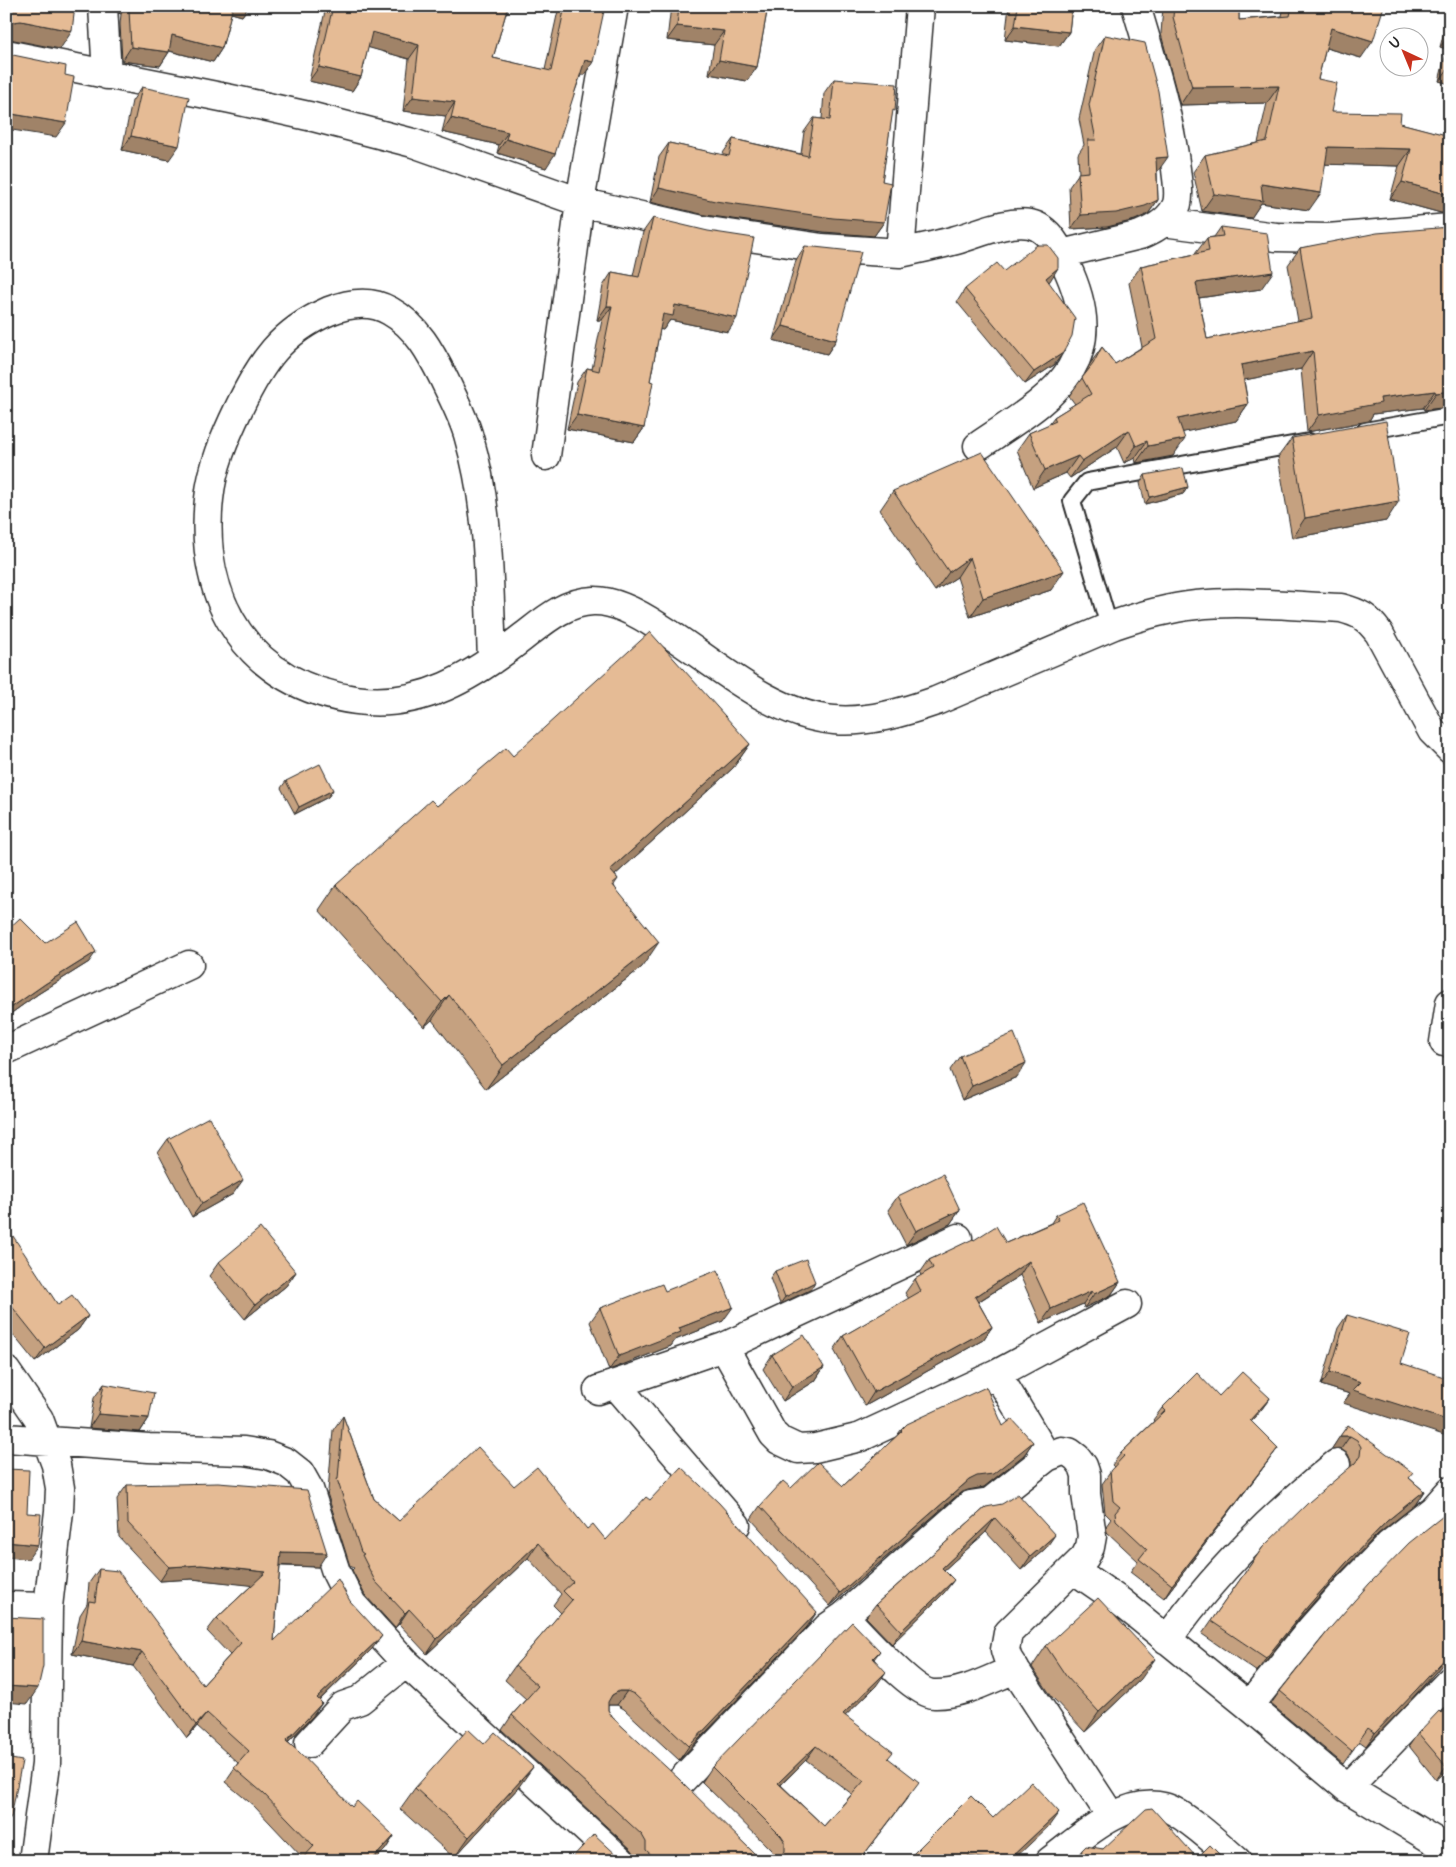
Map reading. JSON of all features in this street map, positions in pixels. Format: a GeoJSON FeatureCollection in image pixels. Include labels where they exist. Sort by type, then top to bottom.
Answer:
{"type":"FeatureCollection","features":[{"type":"Feature","properties":{"kind":"street"},"geometry":{"type":"LineString","coordinates":[[103,6],[108,74]]}},
{"type":"Feature","properties":{"kind":"street"},"geometry":{"type":"LineString","coordinates":[[546,456],[580,202],[614,6]]}},
{"type":"Feature","properties":{"kind":"street"},"geometry":{"type":"LineString","coordinates":[[900,253],[920,6]]}},
{"type":"Feature","properties":{"kind":"street"},"geometry":{"type":"LineString","coordinates":[[1061,254],[1140,235],[1152,230],[1163,222],[1174,209],[1178,198],[1174,151],[1166,108],[1136,6]]}},
{"type":"Feature","properties":{"kind":"street"},"geometry":{"type":"LineString","coordinates":[[6,54],[304,115],[413,143],[580,202],[702,230],[822,248],[900,253],[937,245],[1000,227],[1026,224],[1041,228],[1061,254],[1073,279],[1084,318],[1083,338],[1072,369],[1052,393],[1031,410],[978,446]]}},
{"type":"Feature","properties":{"kind":"street"},"geometry":{"type":"LineString","coordinates":[[1163,222],[1276,236],[1328,238],[1450,228]]}},
{"type":"Feature","properties":{"kind":"street"},"geometry":{"type":"LineString","coordinates":[[492,660],[488,578],[480,485],[468,434],[434,358],[422,339],[409,324],[392,312],[378,306],[362,303],[342,306],[315,317],[286,336],[266,360],[247,392],[228,431],[216,464],[209,505],[207,537],[210,568],[218,594],[233,628],[256,654],[278,671],[297,682],[322,692],[355,700],[383,702],[413,698],[445,688],[492,660],[562,609],[576,603],[594,601],[607,602],[650,621],[736,680],[804,714],[834,720],[866,719],[906,712],[936,701],[1110,626],[1138,617],[1194,605],[1232,603],[1341,608],[1358,612],[1371,622],[1379,633],[1432,731],[1450,749]]}},
{"type":"Feature","properties":{"kind":"street"},"geometry":{"type":"LineString","coordinates":[[6,1050],[189,965]]}},
{"type":"Feature","properties":{"kind":"street"},"geometry":{"type":"LineString","coordinates":[[1444,1042],[1450,1003]]}},
{"type":"Feature","properties":{"kind":"street"},"geometry":{"type":"LineString","coordinates":[[751,1542],[607,1387],[724,1347],[958,1238]]}},
{"type":"Feature","properties":{"kind":"street"},"geometry":{"type":"LineString","coordinates":[[724,1347],[773,1434],[780,1440],[798,1449],[815,1448],[861,1436],[997,1374],[1127,1304]]}},
{"type":"Feature","properties":{"kind":"street"},"geometry":{"type":"LineString","coordinates":[[6,1371],[39,1419],[49,1442],[60,1488],[48,1607],[46,1764],[33,1861]]}},
{"type":"Feature","properties":{"kind":"street"},"geometry":{"type":"LineString","coordinates":[[997,1374],[1047,1458]]}},
{"type":"Feature","properties":{"kind":"street"},"geometry":{"type":"LineString","coordinates":[[6,1438],[149,1448],[244,1451],[268,1455],[286,1462],[300,1473],[309,1490],[336,1572],[352,1604],[406,1663],[621,1861]]}},
{"type":"Feature","properties":{"kind":"street"},"geometry":{"type":"LineString","coordinates":[[680,1782],[836,1622],[970,1505],[990,1502],[1047,1458],[1062,1451],[1069,1452],[1084,1466],[1092,1536],[1090,1547],[1085,1557],[1008,1633],[1005,1650],[1015,1669],[1111,1816]]}},
{"type":"Feature","properties":{"kind":"street"},"geometry":{"type":"LineString","coordinates":[[1167,1640],[1188,1610],[1231,1559],[1305,1490],[1336,1464]]}},
{"type":"Feature","properties":{"kind":"street"},"geometry":{"type":"LineString","coordinates":[[1249,1706],[1311,1629],[1348,1587],[1390,1545],[1433,1510],[1450,1491]]}},
{"type":"Feature","properties":{"kind":"street"},"geometry":{"type":"LineString","coordinates":[[1073,1569],[1121,1602],[1347,1788],[1445,1852]]}},
{"type":"Feature","properties":{"kind":"street"},"geometry":{"type":"LineString","coordinates":[[6,1606],[48,1607]]}},
{"type":"Feature","properties":{"kind":"street"},"geometry":{"type":"LineString","coordinates":[[809,1606],[836,1622],[916,1686],[932,1694],[951,1693],[1015,1669]]}},
{"type":"Feature","properties":{"kind":"street"},"geometry":{"type":"LineString","coordinates":[[309,1742],[343,1706],[360,1700],[406,1663]]}},
{"type":"Feature","properties":{"kind":"street"},"geometry":{"type":"LineString","coordinates":[[1347,1788],[1450,1680]]}},
{"type":"Feature","properties":{"kind":"street"},"geometry":{"type":"LineString","coordinates":[[660,1764],[700,1802]]}},
{"type":"Feature","properties":{"kind":"street"},"geometry":{"type":"LineString","coordinates":[[1050,1861],[1111,1816],[1129,1809],[1145,1806],[1164,1806],[1180,1814],[1237,1861]]}},
{"type":"Feature","properties":{"kind":"lane"},"geometry":{"type":"LineString","coordinates":[[1352,434],[1450,416]]}},
{"type":"Feature","properties":{"kind":"lane"},"geometry":{"type":"LineString","coordinates":[[1110,626],[1072,502],[1088,482],[1322,439]]}},
{"type":"Feature","properties":{"kind":"building"},"geometry":{"type":"Polygon","coordinates":[[[6,6],[75,6],[72,31],[21,21],[13,22],[6,27],[6,6]]]}},
{"type":"Feature","properties":{"kind":"building"},"geometry":{"type":"Polygon","coordinates":[[[130,6],[233,6],[222,48],[172,35],[169,52],[131,47],[130,6]]]}},
{"type":"Feature","properties":{"kind":"building"},"geometry":{"type":"Polygon","coordinates":[[[333,6],[508,6],[493,58],[551,71],[565,6],[605,6],[593,62],[585,60],[555,154],[506,139],[508,132],[451,118],[455,102],[413,97],[419,45],[372,32],[361,77],[319,67],[333,6]]]}},
{"type":"Feature","properties":{"kind":"building"},"geometry":{"type":"Polygon","coordinates":[[[679,6],[768,6],[757,67],[719,60],[724,31],[677,26],[679,6]]]}},
{"type":"Feature","properties":{"kind":"building"},"geometry":{"type":"Polygon","coordinates":[[[1018,6],[1072,6],[1069,32],[1015,26],[1018,6]]]}},
{"type":"Feature","properties":{"kind":"building"},"geometry":{"type":"Polygon","coordinates":[[[1174,6],[1239,6],[1239,20],[1290,16],[1292,6],[1384,6],[1373,41],[1331,28],[1318,79],[1337,83],[1331,112],[1401,113],[1400,123],[1450,136],[1450,195],[1402,182],[1411,149],[1328,147],[1321,193],[1261,184],[1263,201],[1214,194],[1205,155],[1267,141],[1279,86],[1192,87],[1173,17],[1174,6]]]}},
{"type":"Feature","properties":{"kind":"building"},"geometry":{"type":"Polygon","coordinates":[[[1105,35],[1145,43],[1158,91],[1168,157],[1156,158],[1158,200],[1145,206],[1116,213],[1081,215],[1078,173],[1089,172],[1088,140],[1096,140],[1089,105],[1105,35]]]}},
{"type":"Feature","properties":{"kind":"building"},"geometry":{"type":"Polygon","coordinates":[[[6,51],[13,55],[66,66],[65,75],[74,77],[66,123],[6,113],[6,51]]]}},
{"type":"Feature","properties":{"kind":"building"},"geometry":{"type":"Polygon","coordinates":[[[834,79],[897,84],[895,111],[893,110],[882,181],[891,183],[884,222],[833,218],[715,201],[659,188],[669,143],[729,156],[733,139],[808,156],[814,118],[830,120],[834,79]]]}},
{"type":"Feature","properties":{"kind":"building"},"geometry":{"type":"Polygon","coordinates":[[[142,87],[189,97],[179,146],[131,136],[142,87]]]}},
{"type":"Feature","properties":{"kind":"building"},"geometry":{"type":"Polygon","coordinates":[[[653,218],[708,231],[754,238],[737,318],[675,305],[673,316],[663,314],[650,381],[653,382],[644,428],[577,415],[587,368],[599,371],[612,306],[607,306],[612,272],[639,277],[653,218]]]}},
{"type":"Feature","properties":{"kind":"building"},"geometry":{"type":"Polygon","coordinates":[[[1221,227],[1267,233],[1273,272],[1196,283],[1207,339],[1312,318],[1300,248],[1377,233],[1450,227],[1450,391],[1380,398],[1381,403],[1319,415],[1313,351],[1241,365],[1248,404],[1178,419],[1185,439],[1148,446],[1147,441],[1136,446],[1129,430],[1082,461],[1078,456],[1045,470],[1029,433],[1056,421],[1054,417],[1091,394],[1082,378],[1093,364],[1102,347],[1115,364],[1156,339],[1141,266],[1209,251],[1207,238],[1223,236],[1221,227]]]}},
{"type":"Feature","properties":{"kind":"building"},"geometry":{"type":"Polygon","coordinates":[[[1037,245],[1048,245],[1058,258],[1058,268],[1046,278],[1075,318],[1072,336],[1063,353],[1034,372],[965,289],[997,263],[1004,271],[1037,245]]]}},
{"type":"Feature","properties":{"kind":"building"},"geometry":{"type":"Polygon","coordinates":[[[805,246],[861,252],[836,340],[783,326],[805,246]]]}},
{"type":"Feature","properties":{"kind":"building"},"geometry":{"type":"Polygon","coordinates":[[[1386,421],[1399,501],[1305,518],[1292,438],[1386,421]]]}},
{"type":"Feature","properties":{"kind":"building"},"geometry":{"type":"Polygon","coordinates":[[[982,452],[1064,571],[983,598],[970,557],[949,572],[893,491],[982,452]]]}},
{"type":"Feature","properties":{"kind":"building"},"geometry":{"type":"Polygon","coordinates":[[[1183,468],[1188,487],[1150,497],[1145,475],[1183,468]]]}},
{"type":"Feature","properties":{"kind":"building"},"geometry":{"type":"Polygon","coordinates":[[[650,632],[750,744],[610,870],[618,879],[612,884],[659,942],[503,1065],[449,995],[442,1002],[336,885],[431,800],[437,806],[506,748],[513,756],[650,632]]]}},
{"type":"Feature","properties":{"kind":"building"},"geometry":{"type":"Polygon","coordinates":[[[320,764],[333,790],[299,807],[286,781],[320,764]]]}},
{"type":"Feature","properties":{"kind":"building"},"geometry":{"type":"Polygon","coordinates":[[[20,918],[45,943],[78,922],[96,952],[12,1007],[6,998],[6,931],[20,918]]]}},
{"type":"Feature","properties":{"kind":"building"},"geometry":{"type":"Polygon","coordinates":[[[1014,1033],[1026,1063],[972,1086],[960,1056],[1014,1033]]]}},
{"type":"Feature","properties":{"kind":"building"},"geometry":{"type":"Polygon","coordinates":[[[209,1117],[243,1180],[202,1203],[168,1139],[209,1117]]]}},
{"type":"Feature","properties":{"kind":"building"},"geometry":{"type":"Polygon","coordinates":[[[943,1174],[960,1210],[916,1231],[898,1196],[943,1174]]]}},
{"type":"Feature","properties":{"kind":"building"},"geometry":{"type":"Polygon","coordinates":[[[1083,1202],[1120,1282],[1094,1294],[1092,1291],[1051,1309],[1029,1261],[975,1297],[992,1327],[874,1392],[843,1336],[921,1291],[915,1279],[933,1268],[929,1260],[974,1240],[996,1226],[1006,1243],[1059,1220],[1056,1215],[1083,1202]]]}},
{"type":"Feature","properties":{"kind":"building"},"geometry":{"type":"Polygon","coordinates":[[[260,1228],[296,1272],[255,1305],[219,1262],[260,1228]]]}},
{"type":"Feature","properties":{"kind":"building"},"geometry":{"type":"Polygon","coordinates":[[[6,1236],[13,1236],[58,1305],[72,1295],[88,1316],[45,1348],[6,1299],[6,1236]]]}},
{"type":"Feature","properties":{"kind":"building"},"geometry":{"type":"Polygon","coordinates":[[[806,1259],[815,1282],[785,1297],[775,1271],[806,1259]]]}},
{"type":"Feature","properties":{"kind":"building"},"geometry":{"type":"Polygon","coordinates":[[[718,1270],[733,1307],[679,1328],[681,1332],[619,1356],[600,1308],[662,1284],[665,1291],[718,1270]]]}},
{"type":"Feature","properties":{"kind":"building"},"geometry":{"type":"Polygon","coordinates":[[[1347,1315],[1410,1334],[1401,1363],[1450,1379],[1450,1421],[1353,1390],[1361,1382],[1330,1372],[1347,1315]]]}},
{"type":"Feature","properties":{"kind":"building"},"geometry":{"type":"Polygon","coordinates":[[[804,1335],[824,1367],[792,1387],[772,1355],[804,1335]]]}},
{"type":"Feature","properties":{"kind":"building"},"geometry":{"type":"Polygon","coordinates":[[[1242,1372],[1270,1398],[1250,1420],[1278,1448],[1172,1585],[1139,1559],[1147,1549],[1116,1520],[1115,1513],[1120,1507],[1113,1501],[1110,1471],[1124,1456],[1121,1453],[1165,1411],[1162,1408],[1197,1373],[1219,1396],[1242,1372]]]}},
{"type":"Feature","properties":{"kind":"building"},"geometry":{"type":"Polygon","coordinates":[[[104,1384],[154,1393],[149,1418],[98,1414],[104,1384]]]}},
{"type":"Feature","properties":{"kind":"building"},"geometry":{"type":"Polygon","coordinates":[[[986,1387],[1003,1426],[1012,1419],[1033,1442],[993,1474],[977,1476],[969,1480],[840,1593],[760,1506],[783,1481],[791,1488],[818,1462],[843,1486],[902,1431],[907,1424],[986,1387]]]}},
{"type":"Feature","properties":{"kind":"building"},"geometry":{"type":"Polygon","coordinates":[[[343,1416],[374,1499],[399,1521],[478,1447],[514,1486],[537,1467],[587,1529],[593,1524],[606,1540],[646,1497],[650,1500],[681,1467],[719,1503],[817,1612],[689,1746],[634,1694],[627,1691],[619,1691],[612,1695],[608,1702],[608,1710],[612,1717],[764,1861],[658,1861],[646,1850],[646,1842],[642,1835],[512,1715],[538,1686],[515,1666],[572,1600],[563,1591],[573,1582],[538,1543],[437,1639],[409,1609],[405,1613],[375,1581],[362,1555],[364,1554],[361,1552],[337,1479],[343,1416]]]}},
{"type":"Feature","properties":{"kind":"building"},"geometry":{"type":"Polygon","coordinates":[[[1348,1425],[1413,1473],[1409,1478],[1424,1491],[1387,1521],[1346,1563],[1266,1658],[1211,1621],[1263,1547],[1309,1502],[1355,1463],[1360,1456],[1361,1447],[1357,1440],[1350,1436],[1340,1436],[1348,1425]]]}},
{"type":"Feature","properties":{"kind":"building"},"geometry":{"type":"Polygon","coordinates":[[[6,1469],[29,1470],[27,1513],[41,1514],[38,1545],[6,1542],[6,1469]]]}},
{"type":"Feature","properties":{"kind":"building"},"geometry":{"type":"Polygon","coordinates":[[[218,1483],[307,1490],[327,1553],[281,1552],[274,1641],[338,1579],[350,1601],[382,1636],[317,1698],[322,1703],[286,1741],[352,1807],[357,1801],[394,1836],[371,1861],[300,1861],[314,1846],[263,1793],[234,1768],[249,1751],[207,1713],[196,1725],[142,1652],[81,1641],[89,1601],[95,1602],[99,1569],[118,1571],[203,1685],[241,1643],[217,1618],[266,1572],[201,1565],[169,1567],[128,1523],[127,1485],[218,1483]]]}},
{"type":"Feature","properties":{"kind":"building"},"geometry":{"type":"Polygon","coordinates":[[[1018,1494],[1055,1535],[1030,1557],[995,1518],[942,1568],[954,1580],[901,1631],[876,1604],[986,1507],[1002,1504],[1018,1494]]]}},
{"type":"Feature","properties":{"kind":"building"},"geometry":{"type":"Polygon","coordinates":[[[1448,1512],[1450,1514],[1450,1653],[1375,1733],[1368,1728],[1352,1751],[1280,1691],[1332,1626],[1369,1584],[1409,1543],[1448,1512]]]}},
{"type":"Feature","properties":{"kind":"building"},"geometry":{"type":"Polygon","coordinates":[[[1098,1598],[1155,1659],[1099,1712],[1066,1676],[1046,1646],[1098,1598]]]}},
{"type":"Feature","properties":{"kind":"building"},"geometry":{"type":"Polygon","coordinates":[[[6,1617],[43,1619],[43,1666],[38,1688],[6,1686],[6,1617]]]}},
{"type":"Feature","properties":{"kind":"building"},"geometry":{"type":"Polygon","coordinates":[[[852,1622],[880,1651],[873,1658],[886,1672],[843,1714],[893,1752],[888,1758],[919,1782],[859,1861],[776,1861],[781,1858],[785,1851],[785,1842],[781,1836],[712,1767],[852,1622]],[[816,1746],[778,1783],[824,1826],[864,1781],[816,1746]]]}},
{"type":"Feature","properties":{"kind":"building"},"geometry":{"type":"Polygon","coordinates":[[[1450,1706],[1450,1763],[1446,1766],[1418,1733],[1439,1711],[1441,1713],[1450,1706]]]}},
{"type":"Feature","properties":{"kind":"building"},"geometry":{"type":"Polygon","coordinates":[[[468,1729],[484,1744],[495,1732],[533,1767],[469,1837],[415,1788],[468,1729]]]}},
{"type":"Feature","properties":{"kind":"building"},"geometry":{"type":"Polygon","coordinates":[[[6,1758],[22,1761],[11,1817],[6,1816],[6,1758]]]}},
{"type":"Feature","properties":{"kind":"building"},"geometry":{"type":"Polygon","coordinates":[[[1031,1782],[1059,1812],[1007,1861],[968,1856],[974,1861],[906,1861],[971,1796],[993,1818],[1031,1782]]]}},
{"type":"Feature","properties":{"kind":"building"},"geometry":{"type":"Polygon","coordinates":[[[1152,1808],[1197,1858],[1210,1845],[1226,1861],[1080,1861],[1082,1850],[1086,1846],[1103,1849],[1146,1809],[1152,1808]]]}},
{"type":"Feature","properties":{"kind":"building"},"geometry":{"type":"Polygon","coordinates":[[[594,1834],[621,1859],[624,1861],[569,1861],[594,1834]]]}}]}
